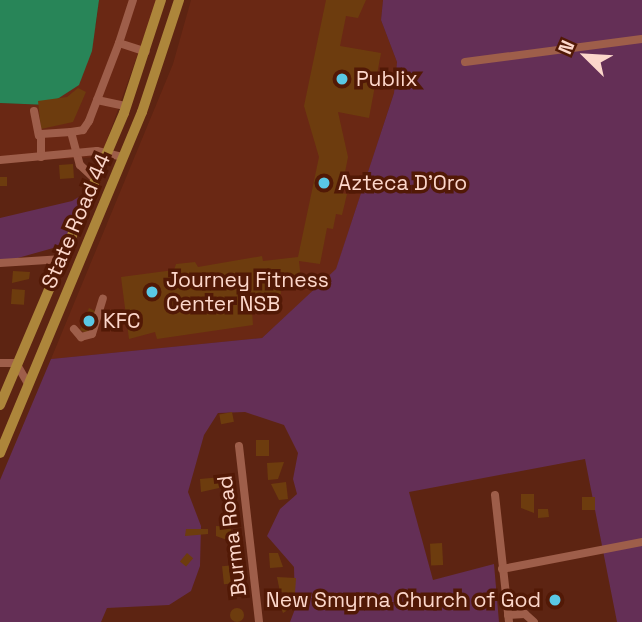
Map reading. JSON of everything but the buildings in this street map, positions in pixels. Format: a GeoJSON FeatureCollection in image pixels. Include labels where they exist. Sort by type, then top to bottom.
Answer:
{"type":"FeatureCollection","features":[{"type":"Feature","properties":{"kind":"main road","name":"State Road 44"},"geometry":{"type":"LineString","coordinates":[[0,405],[126,107],[162,0]]}},
{"type":"Feature","properties":{"kind":"main road","name":"State Road 44"},"geometry":{"type":"LineString","coordinates":[[0,453],[123,157],[178,0]]}},
{"type":"Feature","properties":{"kind":"street"},"geometry":{"type":"LineString","coordinates":[[39,136],[83,130],[120,43],[133,0]]}},
{"type":"Feature","properties":{"kind":"street"},"geometry":{"type":"LineString","coordinates":[[465,62],[642,39]]}},
{"type":"Feature","properties":{"kind":"street"},"geometry":{"type":"LineString","coordinates":[[120,43],[146,52]]}},
{"type":"Feature","properties":{"kind":"street"},"geometry":{"type":"LineString","coordinates":[[97,100],[126,107]]}},
{"type":"Feature","properties":{"kind":"street"},"geometry":{"type":"LineString","coordinates":[[34,111],[41,157]]}},
{"type":"Feature","properties":{"kind":"street"},"geometry":{"type":"LineString","coordinates":[[71,132],[74,153],[87,175],[96,180]]}},
{"type":"Feature","properties":{"kind":"street"},"geometry":{"type":"LineString","coordinates":[[0,160],[108,151],[123,157]]}},
{"type":"Feature","properties":{"kind":"street"},"geometry":{"type":"LineString","coordinates":[[0,264],[63,259]]}},
{"type":"Feature","properties":{"kind":"street"},"geometry":{"type":"LineString","coordinates":[[74,329],[81,337],[92,334],[103,299]]}},
{"type":"Feature","properties":{"kind":"street"},"geometry":{"type":"LineString","coordinates":[[33,326],[49,336]]}},
{"type":"Feature","properties":{"kind":"street"},"geometry":{"type":"LineString","coordinates":[[0,363],[16,363],[28,384]]}},
{"type":"Feature","properties":{"kind":"street","name":"Burma Road"},"geometry":{"type":"LineString","coordinates":[[239,446],[259,622]]}},
{"type":"Feature","properties":{"kind":"street"},"geometry":{"type":"LineString","coordinates":[[495,495],[508,619],[525,614],[534,622]]}},
{"type":"Feature","properties":{"kind":"street"},"geometry":{"type":"LineString","coordinates":[[502,569],[642,542]]}},
{"type":"Feature","properties":{"kind":"shaded area"},"geometry":{"type":"Polygon","coordinates":[[[0,0],[99,0],[92,51],[79,85],[48,105],[0,103],[0,0]]]}},
{"type":"Feature","properties":{"kind":"shaded area"},"geometry":{"type":"Polygon","coordinates":[[[99,0],[157,0],[101,157],[0,162],[0,103],[48,105],[96,25],[99,0]]]}},
{"type":"Feature","properties":{"kind":"shaded area"},"geometry":{"type":"Polygon","coordinates":[[[191,0],[383,0],[381,20],[397,62],[394,93],[336,270],[262,338],[51,359],[173,64],[191,0]]]}},
{"type":"Feature","properties":{"kind":"shaded area"},"geometry":{"type":"Polygon","coordinates":[[[383,0],[642,0],[642,622],[617,622],[585,459],[409,492],[433,580],[494,564],[499,622],[290,622],[295,609],[294,567],[267,536],[280,509],[297,494],[293,479],[298,453],[284,425],[245,412],[218,413],[204,435],[188,492],[201,526],[200,566],[191,591],[169,605],[107,608],[101,622],[0,622],[0,480],[51,359],[262,338],[336,269],[394,93],[397,62],[381,20],[383,0]]]}},
{"type":"Feature","properties":{"kind":"shaded area"},"geometry":{"type":"Polygon","coordinates":[[[87,192],[64,245],[0,263],[0,218],[72,201],[87,192]]]}},
{"type":"Feature","properties":{"kind":"place","name":"Publix"},"geometry":{"type":"Point","coordinates":[342,79]}},
{"type":"Feature","properties":{"kind":"place","name":"Azteca D'Oro"},"geometry":{"type":"Point","coordinates":[324,183]}},
{"type":"Feature","properties":{"kind":"place","name":"Journey Fitness Center NSB"},"geometry":{"type":"Point","coordinates":[152,292]}},
{"type":"Feature","properties":{"kind":"place","name":"KFC"},"geometry":{"type":"Point","coordinates":[89,321]}},
{"type":"Feature","properties":{"kind":"place","name":"New Smyrna Church of God"},"geometry":{"type":"Point","coordinates":[555,600]}}]}
